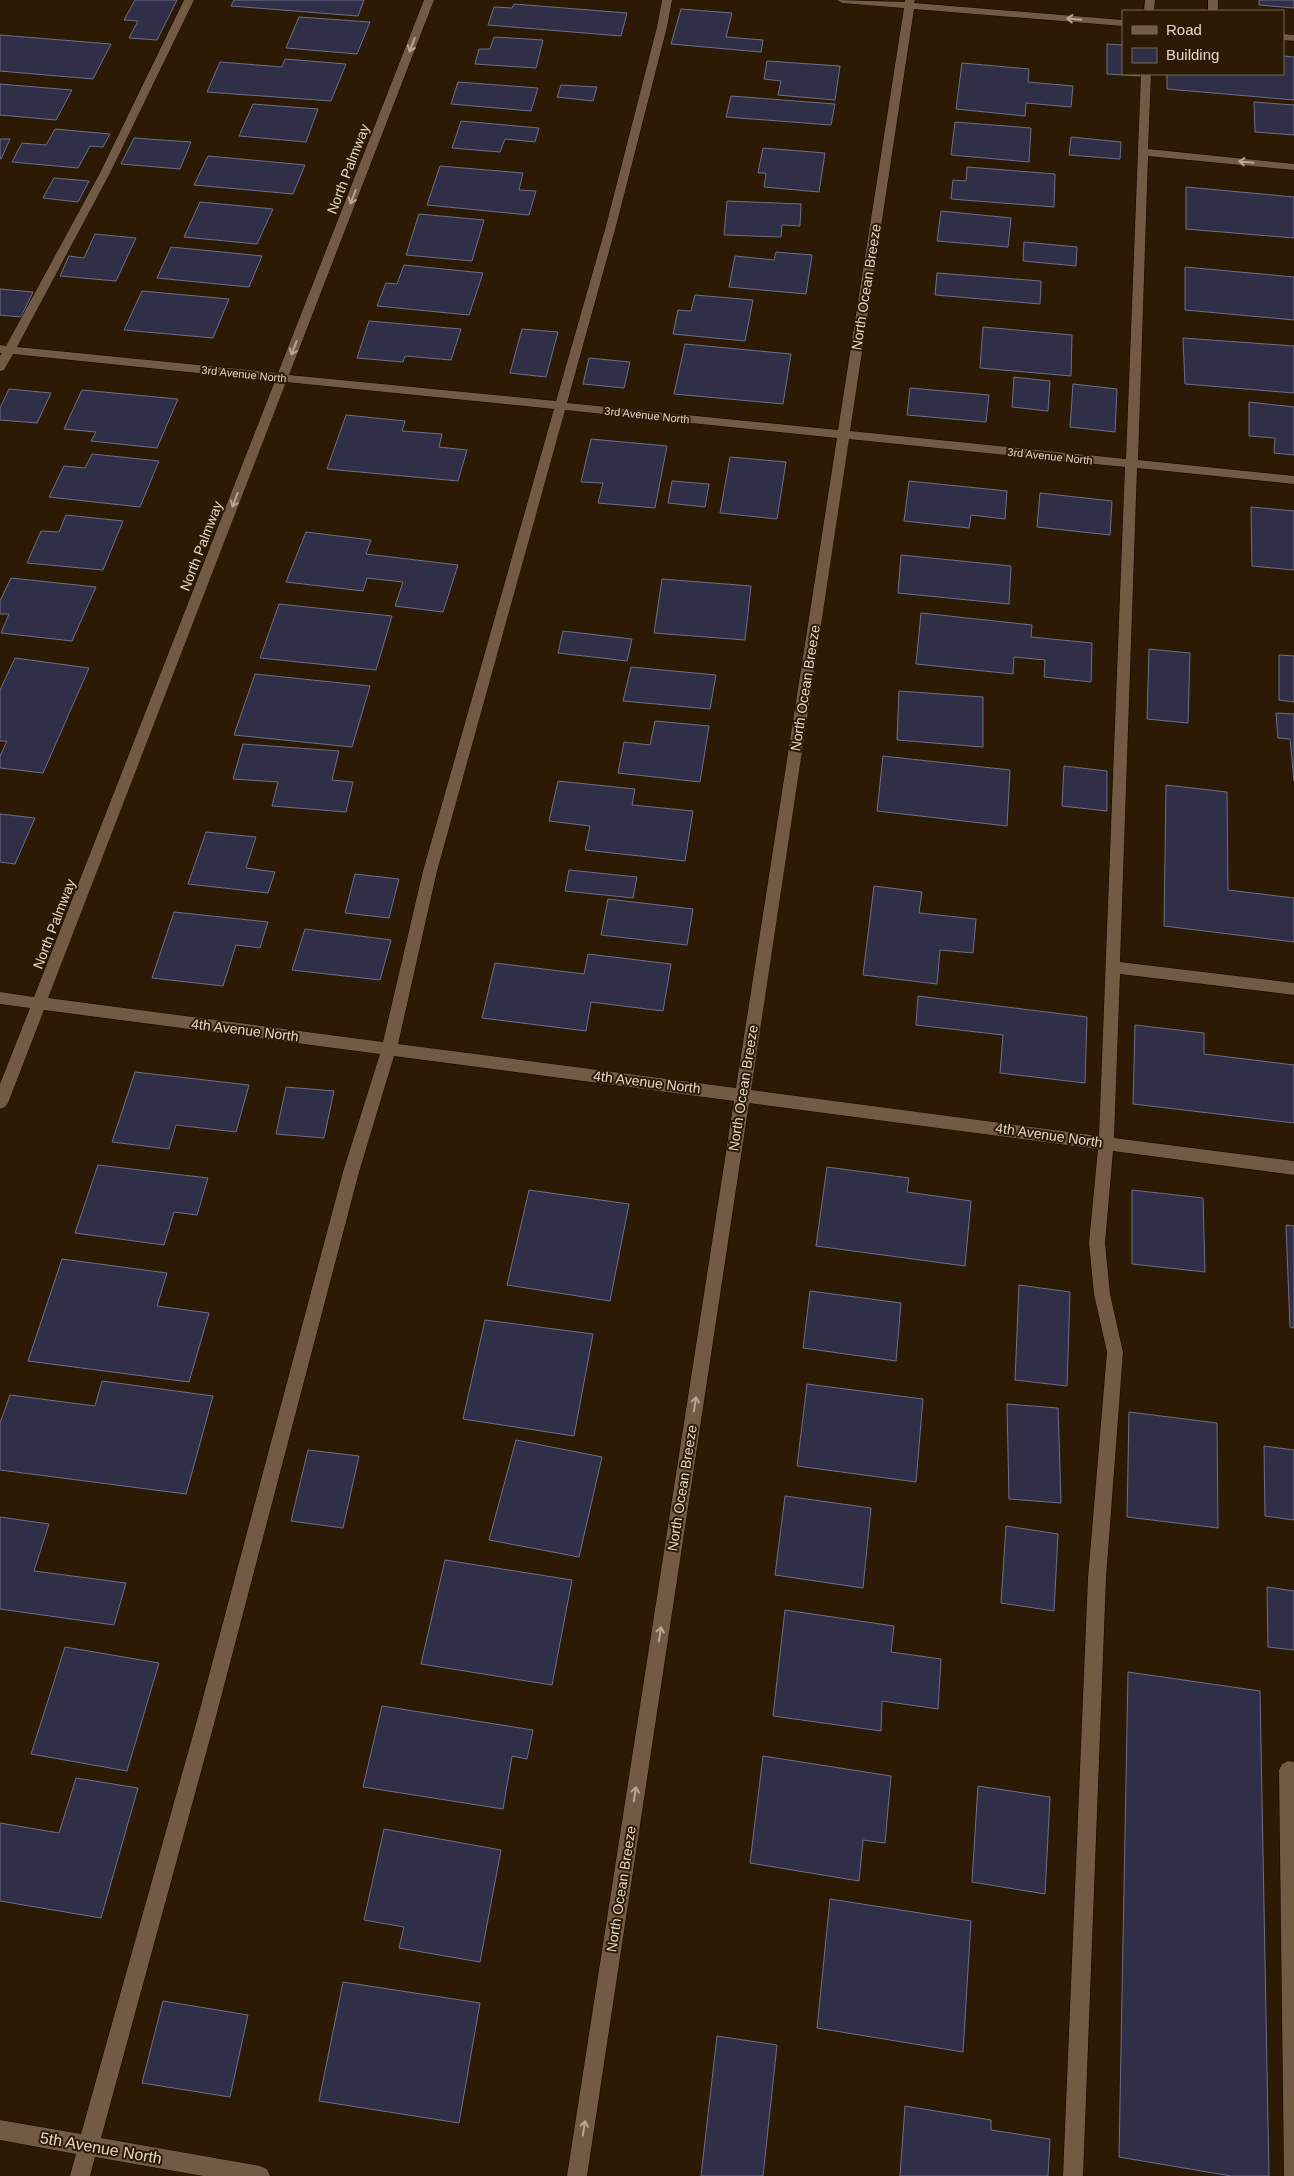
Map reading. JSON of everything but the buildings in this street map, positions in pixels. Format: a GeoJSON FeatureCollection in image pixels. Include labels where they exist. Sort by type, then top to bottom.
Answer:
{"type":"FeatureCollection","features":[{"type":"Feature","properties":{"kind":"street"},"geometry":{"type":"LineString","coordinates":[[0,367],[4,350],[105,173],[189,0]]}},
{"type":"Feature","properties":{"kind":"street","name":"North Palmway"},"geometry":{"type":"LineString","coordinates":[[0,1103],[430,0]]}},
{"type":"Feature","properties":{"kind":"street"},"geometry":{"type":"LineString","coordinates":[[80,2176],[208,1715],[351,1172],[390,1049],[430,871],[614,216],[662,27],[667,0]]}},
{"type":"Feature","properties":{"kind":"street"},"geometry":{"type":"LineString","coordinates":[[842,0],[910,3],[1122,23]]}},
{"type":"Feature","properties":{"kind":"street","name":"North Ocean Breeze"},"geometry":{"type":"LineString","coordinates":[[577,2176],[910,3]]}},
{"type":"Feature","properties":{"kind":"street"},"geometry":{"type":"LineString","coordinates":[[1073,2176],[1096,1588],[1114,1352],[1102,1294],[1097,1243],[1106,1143],[1124,652],[1133,464],[1146,75]]}},
{"type":"Feature","properties":{"kind":"street"},"geometry":{"type":"LineString","coordinates":[[1144,152],[1294,167]]}},
{"type":"Feature","properties":{"kind":"street","name":"3rd Avenue North"},"geometry":{"type":"LineString","coordinates":[[4,350],[1294,480]]}},
{"type":"Feature","properties":{"kind":"street"},"geometry":{"type":"LineString","coordinates":[[1113,967],[1294,989]]}},
{"type":"Feature","properties":{"kind":"street","name":"4th Avenue North"},"geometry":{"type":"LineString","coordinates":[[0,998],[743,1094],[1294,1168]]}},
{"type":"Feature","properties":{"kind":"street"},"geometry":{"type":"LineString","coordinates":[[1294,1771],[1288,1770],[1294,2176]]}},
{"type":"Feature","properties":{"kind":"street","name":"5th Avenue North"},"geometry":{"type":"LineString","coordinates":[[0,2130],[260,2176]]}}]}
